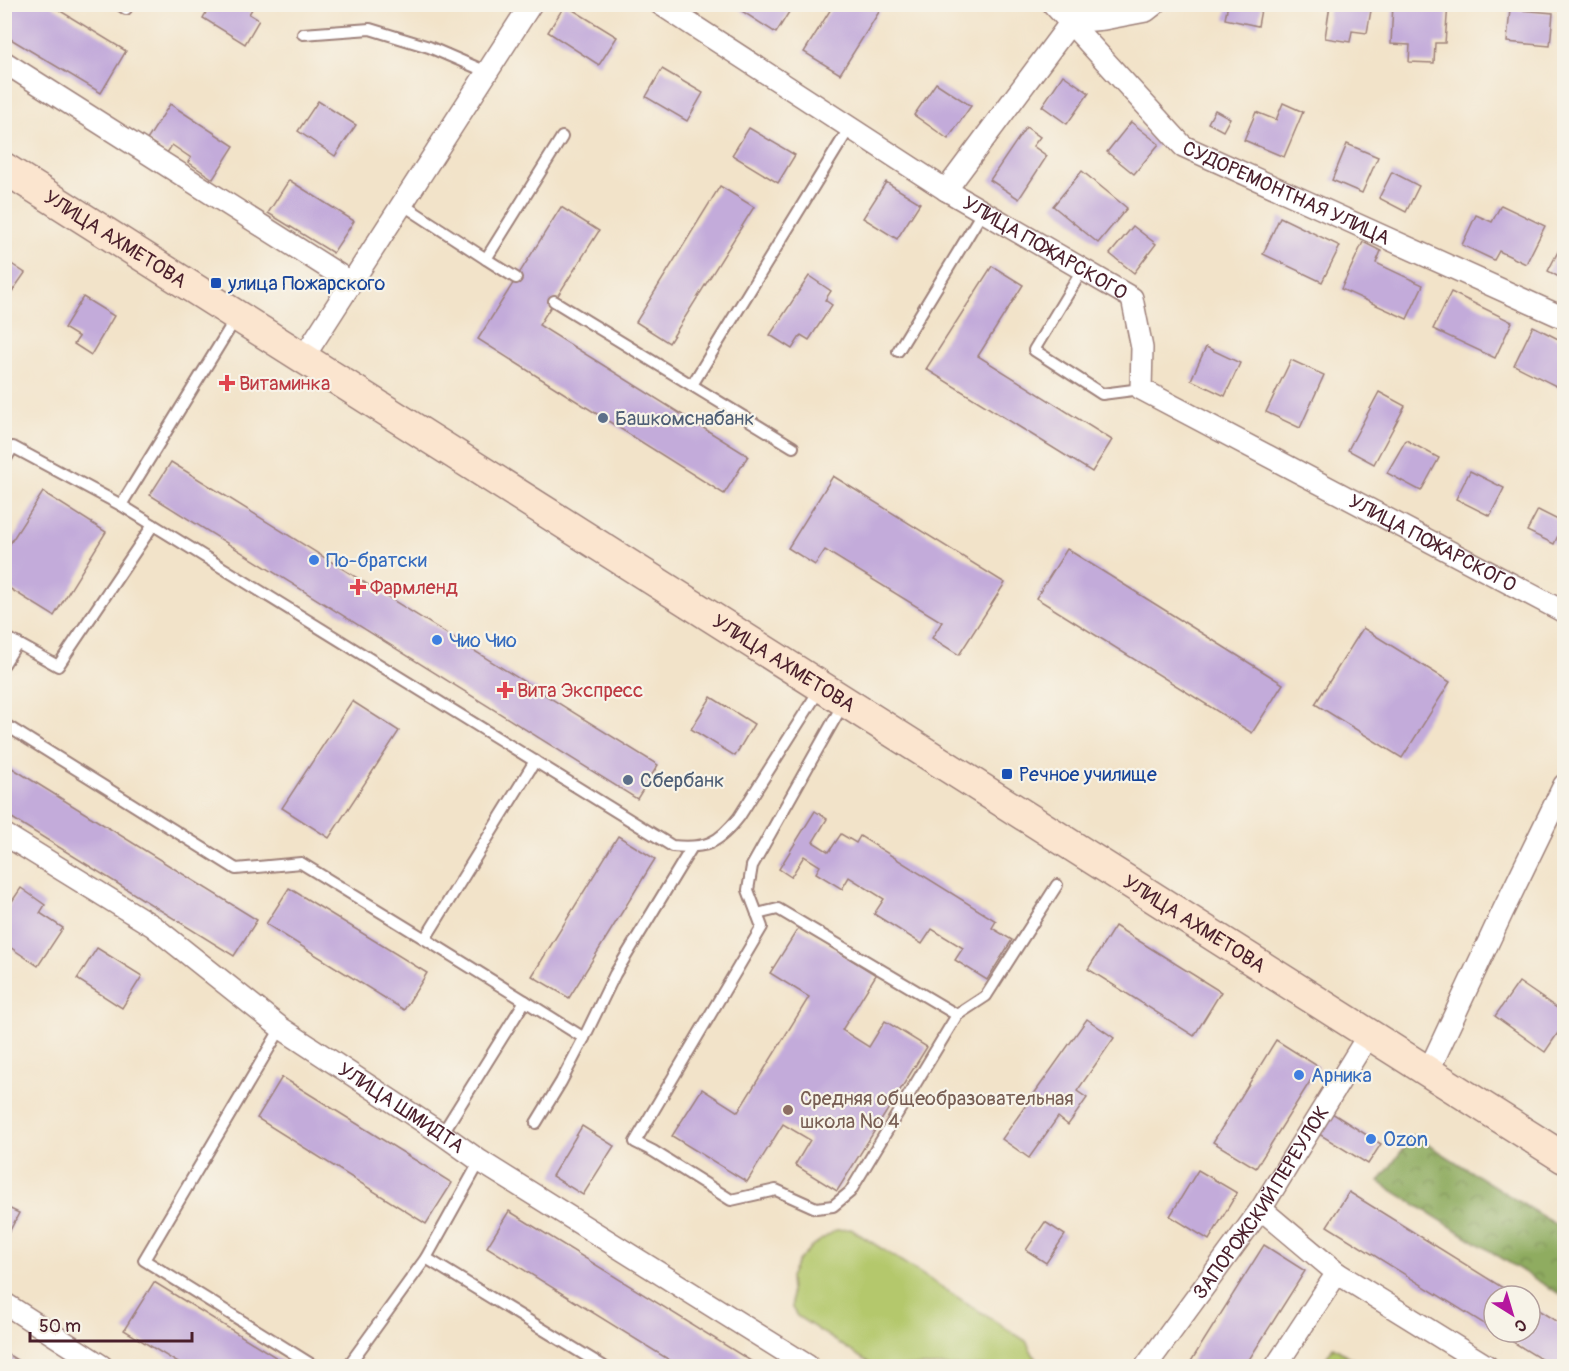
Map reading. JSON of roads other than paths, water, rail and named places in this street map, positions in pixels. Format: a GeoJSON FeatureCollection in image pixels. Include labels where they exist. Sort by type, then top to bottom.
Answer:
{"type":"FeatureCollection","features":[{"type":"Feature","properties":{"kind":"main road","name":"УЛИЦА АХМЕТОВА"},"geometry":{"type":"LineString","coordinates":[[4,168],[1564,1158]]}},
{"type":"Feature","properties":{"kind":"street"},"geometry":{"type":"LineString","coordinates":[[303,358],[531,4]]}},
{"type":"Feature","properties":{"kind":"street","name":"УЛИЦА ПОЖАРСКОГО"},"geometry":{"type":"LineString","coordinates":[[660,4],[946,190],[1132,298],[1142,348],[1140,389],[1564,612]]}},
{"type":"Feature","properties":{"kind":"street","name":"СУДОРЕМОНТНАЯ УЛИЦА"},"geometry":{"type":"LineString","coordinates":[[1053,4],[1183,146],[1564,318]]}},
{"type":"Feature","properties":{"kind":"street"},"geometry":{"type":"LineString","coordinates":[[946,190],[1071,22],[1104,20],[1146,11],[1155,4]]}},
{"type":"Feature","properties":{"kind":"street"},"geometry":{"type":"LineString","coordinates":[[4,62],[352,283]]}},
{"type":"Feature","properties":{"kind":"street"},"geometry":{"type":"LineString","coordinates":[[1428,1072],[1564,785]]}},
{"type":"Feature","properties":{"kind":"street","name":"УЛИЦА ШМИДТА"},"geometry":{"type":"LineString","coordinates":[[4,834],[153,926],[280,1028],[480,1161],[808,1366]]}},
{"type":"Feature","properties":{"kind":"street","name":"ЗАПОРОЖСКИЙ ПЕРЕУЛОК"},"geometry":{"type":"LineString","coordinates":[[1146,1366],[1261,1209],[1369,1034]]}},
{"type":"Feature","properties":{"kind":"street"},"geometry":{"type":"LineString","coordinates":[[1261,1209],[1337,1273],[1487,1366]]}},
{"type":"Feature","properties":{"kind":"street"},"geometry":{"type":"LineString","coordinates":[[1276,1366],[1337,1273]]}},
{"type":"Feature","properties":{"kind":"street"},"geometry":{"type":"LineString","coordinates":[[4,1303],[102,1366]]}},
{"type":"Feature","properties":{"kind":"lane"},"geometry":{"type":"LineString","coordinates":[[119,4],[126,9],[129,4]]}},
{"type":"Feature","properties":{"kind":"lane"},"geometry":{"type":"LineString","coordinates":[[303,34],[370,29],[429,47],[488,72]]}},
{"type":"Feature","properties":{"kind":"lane"},"geometry":{"type":"LineString","coordinates":[[693,385],[850,127]]}},
{"type":"Feature","properties":{"kind":"lane"},"geometry":{"type":"LineString","coordinates":[[486,260],[562,137]]}},
{"type":"Feature","properties":{"kind":"lane"},"geometry":{"type":"LineString","coordinates":[[402,204],[516,278]]}},
{"type":"Feature","properties":{"kind":"lane"},"geometry":{"type":"LineString","coordinates":[[898,351],[983,211]]}},
{"type":"Feature","properties":{"kind":"lane"},"geometry":{"type":"LineString","coordinates":[[1083,269],[1034,350],[1102,394],[1140,389]]}},
{"type":"Feature","properties":{"kind":"lane"},"geometry":{"type":"LineString","coordinates":[[554,301],[793,447]]}},
{"type":"Feature","properties":{"kind":"lane"},"geometry":{"type":"LineString","coordinates":[[121,505],[238,315]]}},
{"type":"Feature","properties":{"kind":"lane"},"geometry":{"type":"LineString","coordinates":[[4,462],[13,447],[121,505],[672,846],[692,848],[702,846],[718,840],[728,831],[833,694]]}},
{"type":"Feature","properties":{"kind":"lane"},"geometry":{"type":"LineString","coordinates":[[4,636],[58,666],[153,525]]}},
{"type":"Feature","properties":{"kind":"lane"},"geometry":{"type":"LineString","coordinates":[[4,664],[18,643]]}},
{"type":"Feature","properties":{"kind":"lane"},"geometry":{"type":"LineString","coordinates":[[833,694],[752,866],[748,891],[762,927],[635,1142],[731,1200],[776,1190],[816,1208],[833,1206],[850,1192],[957,1016],[986,996],[1057,885]]}},
{"type":"Feature","properties":{"kind":"lane"},"geometry":{"type":"LineString","coordinates":[[4,724],[236,869],[301,862],[584,1038]]}},
{"type":"Feature","properties":{"kind":"lane"},"geometry":{"type":"LineString","coordinates":[[425,939],[535,760]]}},
{"type":"Feature","properties":{"kind":"lane"},"geometry":{"type":"LineString","coordinates":[[536,1123],[561,1082],[620,965],[692,848]]}},
{"type":"Feature","properties":{"kind":"lane"},"geometry":{"type":"LineString","coordinates":[[757,914],[778,909],[957,1016]]}},
{"type":"Feature","properties":{"kind":"lane"},"geometry":{"type":"LineString","coordinates":[[442,1134],[525,1001]]}},
{"type":"Feature","properties":{"kind":"lane"},"geometry":{"type":"LineString","coordinates":[[280,1028],[144,1260],[314,1366]]}},
{"type":"Feature","properties":{"kind":"lane"},"geometry":{"type":"LineString","coordinates":[[348,1366],[426,1258],[480,1161]]}},
{"type":"Feature","properties":{"kind":"lane"},"geometry":{"type":"LineString","coordinates":[[426,1258],[603,1366]]}},
{"type":"Feature","properties":{"kind":"place","name":"улица Пожарского"},"geometry":{"type":"Point","coordinates":[216,283]}},
{"type":"Feature","properties":{"kind":"place","name":"Витаминка"},"geometry":{"type":"Point","coordinates":[227,383]}},
{"type":"Feature","properties":{"kind":"place","name":"Башкомснабанк"},"geometry":{"type":"Point","coordinates":[603,418]}},
{"type":"Feature","properties":{"kind":"place","name":"По-братски"},"geometry":{"type":"Point","coordinates":[314,560]}},
{"type":"Feature","properties":{"kind":"place","name":"Фармленд"},"geometry":{"type":"Point","coordinates":[358,587]}},
{"type":"Feature","properties":{"kind":"place","name":"Чио Чио"},"geometry":{"type":"Point","coordinates":[437,640]}},
{"type":"Feature","properties":{"kind":"place","name":"Вита Экспресс"},"geometry":{"type":"Point","coordinates":[505,690]}},
{"type":"Feature","properties":{"kind":"place","name":"Речное училище"},"geometry":{"type":"Point","coordinates":[1007,774]}},
{"type":"Feature","properties":{"kind":"place","name":"Сбербанк"},"geometry":{"type":"Point","coordinates":[628,780]}},
{"type":"Feature","properties":{"kind":"place","name":"Арника"},"geometry":{"type":"Point","coordinates":[1299,1075]}},
{"type":"Feature","properties":{"kind":"place","name":"Средняя общеобразовательная школа № 4"},"geometry":{"type":"Point","coordinates":[788,1110]}},
{"type":"Feature","properties":{"kind":"place","name":"Ozon"},"geometry":{"type":"Point","coordinates":[1371,1139]}}]}
